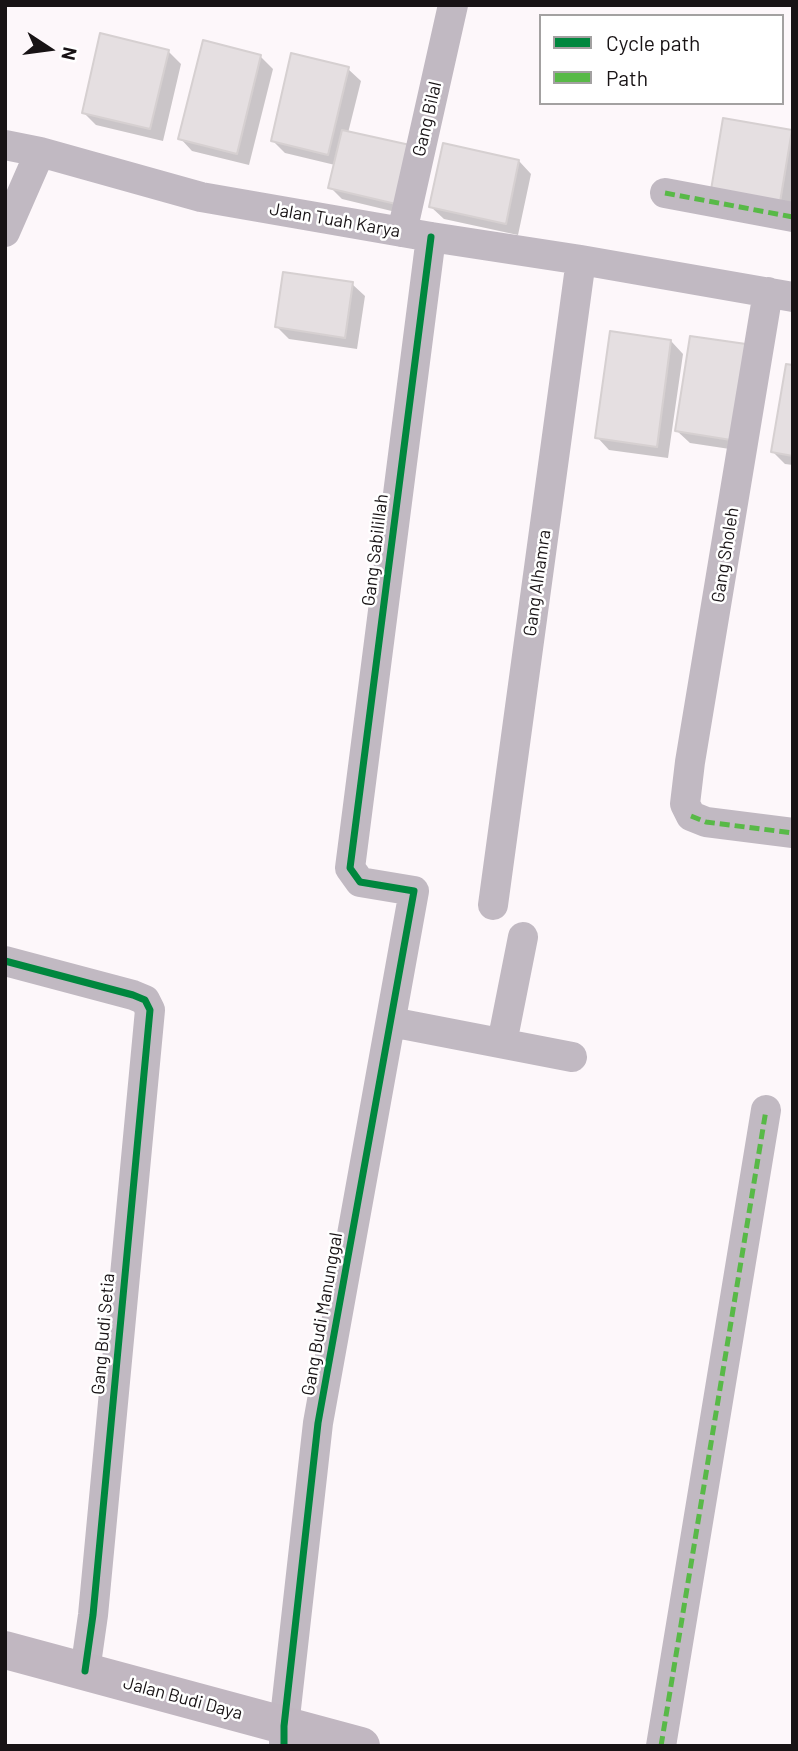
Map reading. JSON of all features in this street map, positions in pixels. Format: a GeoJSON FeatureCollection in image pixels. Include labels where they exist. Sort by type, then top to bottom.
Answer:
{"type":"FeatureCollection","features":[{"type":"Feature","properties":{"kind":"street","name":"Gang Bilal"},"geometry":{"type":"LineString","coordinates":[[401,232],[453,5]]}},
{"type":"Feature","properties":{"kind":"street","name":"Jalan Tuah Karya"},"geometry":{"type":"LineString","coordinates":[[5,145],[40,152],[201,197],[781,295]]}},
{"type":"Feature","properties":{"kind":"street"},"geometry":{"type":"LineString","coordinates":[[5,232],[40,152]]}},
{"type":"Feature","properties":{"kind":"street"},"geometry":{"type":"LineString","coordinates":[[665,193],[793,217]]}},
{"type":"Feature","properties":{"kind":"street","name":"Gang Sabilillah"},"geometry":{"type":"LineString","coordinates":[[414,891],[360,882],[350,868],[431,237]]}},
{"type":"Feature","properties":{"kind":"street","name":"Gang Alhamra"},"geometry":{"type":"LineString","coordinates":[[493,905],[581,260]]}},
{"type":"Feature","properties":{"kind":"street","name":"Gang Sholeh"},"geometry":{"type":"LineString","coordinates":[[781,295],[690,762],[685,804],[691,816],[706,822],[793,833]]}},
{"type":"Feature","properties":{"kind":"street","name":"Gang Budi Manunggal"},"geometry":{"type":"LineString","coordinates":[[284,1736],[318,1423],[414,891]]}},
{"type":"Feature","properties":{"kind":"street"},"geometry":{"type":"LineString","coordinates":[[502,1043],[523,937]]}},
{"type":"Feature","properties":{"kind":"street","name":"Gang Budi Setia"},"geometry":{"type":"LineString","coordinates":[[5,961],[133,995],[145,1000],[150,1010],[94,1601],[85,1671]]}},
{"type":"Feature","properties":{"kind":"street"},"geometry":{"type":"LineString","coordinates":[[391,1022],[572,1057]]}},
{"type":"Feature","properties":{"kind":"street"},"geometry":{"type":"LineString","coordinates":[[661,1746],[766,1110]]}},
{"type":"Feature","properties":{"kind":"street","name":"Jalan Budi Daya"},"geometry":{"type":"LineString","coordinates":[[5,1650],[85,1671],[284,1736],[361,1746]]}},
{"type":"Feature","properties":{"kind":"building"},"geometry":{"type":"Polygon","coordinates":[[[100,33],[169,50],[150,129],[82,113],[100,33]]]}},
{"type":"Feature","properties":{"kind":"building"},"geometry":{"type":"Polygon","coordinates":[[[203,40],[261,55],[237,154],[178,139],[203,40]]]}},
{"type":"Feature","properties":{"kind":"building"},"geometry":{"type":"Polygon","coordinates":[[[291,53],[349,67],[328,155],[271,141],[291,53]]]}},
{"type":"Feature","properties":{"kind":"building"},"geometry":{"type":"Polygon","coordinates":[[[723,118],[792,130],[780,202],[711,190],[723,118]]]}},
{"type":"Feature","properties":{"kind":"building"},"geometry":{"type":"Polygon","coordinates":[[[342,130],[410,145],[396,204],[328,188],[342,130]]]}},
{"type":"Feature","properties":{"kind":"building"},"geometry":{"type":"Polygon","coordinates":[[[443,143],[519,160],[506,224],[429,207],[443,143]]]}},
{"type":"Feature","properties":{"kind":"building"},"geometry":{"type":"Polygon","coordinates":[[[283,272],[353,282],[345,338],[275,327],[283,272]]]}},
{"type":"Feature","properties":{"kind":"building"},"geometry":{"type":"Polygon","coordinates":[[[610,331],[671,340],[657,447],[595,438],[610,331]]]}},
{"type":"Feature","properties":{"kind":"building"},"geometry":{"type":"Polygon","coordinates":[[[690,336],[746,344],[731,440],[675,431],[690,336]]]}},
{"type":"Feature","properties":{"kind":"building"},"geometry":{"type":"Polygon","coordinates":[[[786,364],[793,365],[793,456],[771,452],[786,364]]]}},
{"type":"Feature","properties":{"kind":"marked path"},"geometry":{"type":"LineString","coordinates":[[665,193],[793,217]]}},
{"type":"Feature","properties":{"kind":"marked path"},"geometry":{"type":"LineString","coordinates":[[691,816],[706,822],[793,833]]}},
{"type":"Feature","properties":{"kind":"marked path"},"geometry":{"type":"LineString","coordinates":[[661,1746],[766,1110]]}},
{"type":"Feature","properties":{"kind":"cycle path"},"geometry":{"type":"LineString","coordinates":[[284,1746],[318,1423],[414,891],[360,882],[350,868],[431,237]]}},
{"type":"Feature","properties":{"kind":"cycle path"},"geometry":{"type":"LineString","coordinates":[[5,961],[133,995],[145,1000],[150,1010],[93,1615],[85,1671]]}}]}
